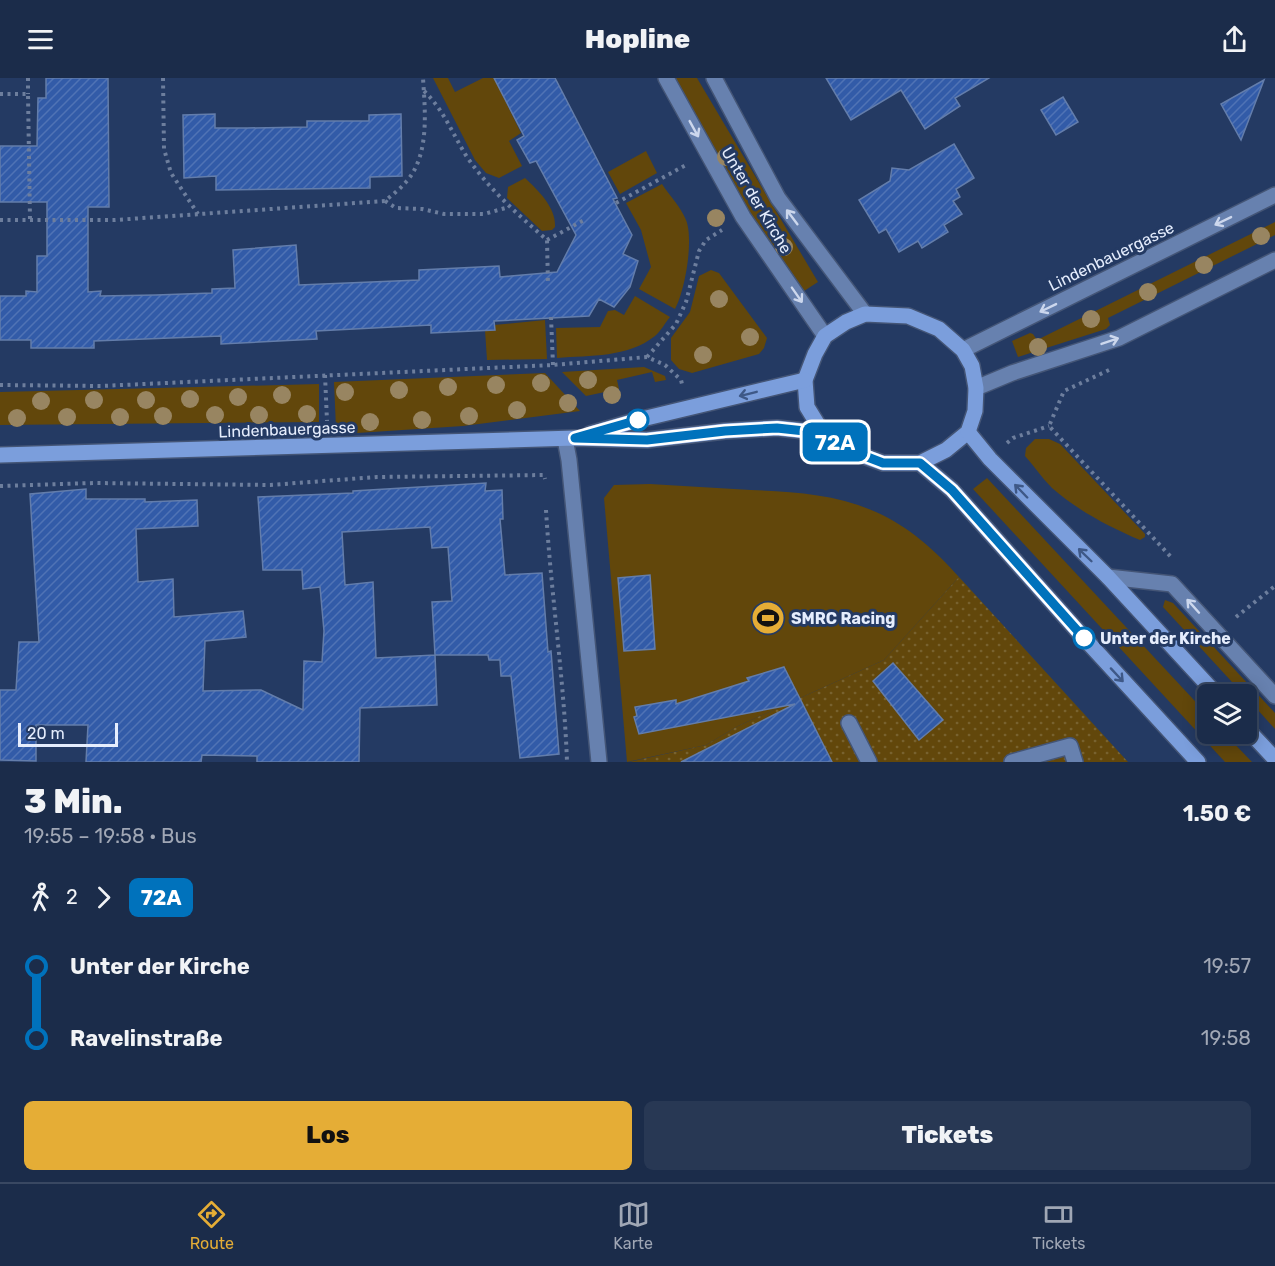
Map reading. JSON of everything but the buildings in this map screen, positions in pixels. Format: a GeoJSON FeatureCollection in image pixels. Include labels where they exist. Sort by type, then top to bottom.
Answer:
{"type":"FeatureCollection","features":[{"type":"Feature","properties":{"kind":"main road"},"geometry":{"type":"LineString","coordinates":[[865,314],[908,315],[939,329],[963,350],[972,366],[976,388],[975,411],[968,432],[946,450],[920,463],[883,463],[844,448],[823,433],[807,406],[805,380],[814,354],[825,336],[846,322],[865,314]]}},
{"type":"Feature","properties":{"kind":"main road","name":"Lindenbauergasse"},"geometry":{"type":"LineString","coordinates":[[570,438],[805,380]]}},
{"type":"Feature","properties":{"kind":"main road","name":"Lindenbauergasse"},"geometry":{"type":"LineString","coordinates":[[0,455],[570,438],[647,440],[777,428],[823,433]]}},
{"type":"Feature","properties":{"kind":"main road"},"geometry":{"type":"LineString","coordinates":[[968,432],[990,459],[1108,577],[1207,684]]}},
{"type":"Feature","properties":{"kind":"main road"},"geometry":{"type":"LineString","coordinates":[[920,463],[952,490],[1198,762]]}},
{"type":"Feature","properties":{"kind":"main road"},"geometry":{"type":"LineString","coordinates":[[1257,740],[1275,759]]}},
{"type":"Feature","properties":{"kind":"street","name":"Unter der Kirche"},"geometry":{"type":"LineString","coordinates":[[666,78],[743,218],[825,336]]}},
{"type":"Feature","properties":{"kind":"street","name":"Unter der Kirche"},"geometry":{"type":"LineString","coordinates":[[714,78],[778,198],[865,314]]}},
{"type":"Feature","properties":{"kind":"street","name":"Lindenbauergasse"},"geometry":{"type":"LineString","coordinates":[[963,350],[1275,195]]}},
{"type":"Feature","properties":{"kind":"street"},"geometry":{"type":"LineString","coordinates":[[976,388],[1012,373],[1119,338],[1275,260]]}},
{"type":"Feature","properties":{"kind":"street"},"geometry":{"type":"LineString","coordinates":[[570,438],[569,460],[599,762]]}},
{"type":"Feature","properties":{"kind":"street"},"geometry":{"type":"LineString","coordinates":[[1108,577],[1172,584],[1275,696]]}},
{"type":"Feature","properties":{"kind":"street"},"geometry":{"type":"LineString","coordinates":[[849,723],[869,762]]}},
{"type":"Feature","properties":{"kind":"street"},"geometry":{"type":"LineString","coordinates":[[1012,762],[1070,746],[1075,762]]}},
{"type":"Feature","properties":{"kind":"path"},"geometry":{"type":"LineString","coordinates":[[28,78],[30,220]]}},
{"type":"Feature","properties":{"kind":"path"},"geometry":{"type":"LineString","coordinates":[[163,78],[164,149],[171,173],[198,214]]}},
{"type":"Feature","properties":{"kind":"path"},"geometry":{"type":"LineString","coordinates":[[0,220],[115,220],[386,201],[408,181],[421,155],[425,118],[423,78]]}},
{"type":"Feature","properties":{"kind":"path"},"geometry":{"type":"LineString","coordinates":[[424,91],[436,102],[467,156],[484,180],[509,207],[547,240],[549,285]]}},
{"type":"Feature","properties":{"kind":"path"},"geometry":{"type":"LineString","coordinates":[[0,94],[28,94]]}},
{"type":"Feature","properties":{"kind":"path"},"geometry":{"type":"LineString","coordinates":[[616,203],[708,153]]}},
{"type":"Feature","properties":{"kind":"path"},"geometry":{"type":"LineString","coordinates":[[386,201],[396,208],[422,209],[444,214],[484,214],[509,207]]}},
{"type":"Feature","properties":{"kind":"path"},"geometry":{"type":"LineString","coordinates":[[647,357],[680,317],[699,250],[705,240],[743,218]]}},
{"type":"Feature","properties":{"kind":"path"},"geometry":{"type":"LineString","coordinates":[[547,240],[586,219]]}},
{"type":"Feature","properties":{"kind":"path"},"geometry":{"type":"LineString","coordinates":[[551,317],[553,365]]}},
{"type":"Feature","properties":{"kind":"path"},"geometry":{"type":"LineString","coordinates":[[0,385],[101,386],[553,365],[647,357],[665,365],[681,380],[688,408]]}},
{"type":"Feature","properties":{"kind":"path"},"geometry":{"type":"LineString","coordinates":[[1013,438],[1049,426],[1064,391],[1117,366]]}},
{"type":"Feature","properties":{"kind":"path"},"geometry":{"type":"LineString","coordinates":[[325,375],[327,420]]}},
{"type":"Feature","properties":{"kind":"path"},"geometry":{"type":"LineString","coordinates":[[1049,426],[1178,565]]}},
{"type":"Feature","properties":{"kind":"path"},"geometry":{"type":"LineString","coordinates":[[0,486],[94,483],[270,485],[377,477],[544,475],[545,487]]}},
{"type":"Feature","properties":{"kind":"path"},"geometry":{"type":"LineString","coordinates":[[546,499],[550,568],[566,723],[567,762]]}},
{"type":"Feature","properties":{"kind":"path"},"geometry":{"type":"LineString","coordinates":[[1231,622],[1275,586]]}},
{"type":"Feature","properties":{"kind":"shaded area"},"geometry":{"type":"Polygon","coordinates":[[[433,78],[448,78],[455,92],[483,78],[494,78],[521,133],[509,141],[522,166],[499,178],[486,173],[475,160],[433,78]]]}},
{"type":"Feature","properties":{"kind":"shaded area"},"geometry":{"type":"Polygon","coordinates":[[[675,78],[697,78],[818,282],[804,291],[741,200],[675,78]]]}},
{"type":"Feature","properties":{"kind":"shaded area"},"geometry":{"type":"Polygon","coordinates":[[[646,151],[657,173],[620,194],[608,172],[646,151]]]}},
{"type":"Feature","properties":{"kind":"shaded area"},"geometry":{"type":"Polygon","coordinates":[[[525,178],[550,207],[555,220],[555,227],[552,230],[542,231],[507,198],[508,187],[525,178]]]}},
{"type":"Feature","properties":{"kind":"shaded area"},"geometry":{"type":"Polygon","coordinates":[[[662,184],[681,210],[688,229],[687,265],[675,309],[639,289],[651,267],[641,230],[626,203],[662,184]]]}},
{"type":"Feature","properties":{"kind":"shaded area"},"geometry":{"type":"Polygon","coordinates":[[[1275,222],[1275,235],[1108,318],[1110,325],[1106,329],[1018,357],[1012,341],[1030,333],[1037,340],[1275,222]]]}},
{"type":"Feature","properties":{"kind":"shaded area"},"geometry":{"type":"Polygon","coordinates":[[[711,270],[719,273],[767,338],[759,354],[692,373],[679,369],[671,360],[671,338],[690,312],[699,276],[711,270]]]}},
{"type":"Feature","properties":{"kind":"shaded area"},"geometry":{"type":"Polygon","coordinates":[[[635,296],[670,317],[655,336],[621,352],[557,358],[556,328],[600,327],[608,311],[615,310],[624,315],[635,296]]]}},
{"type":"Feature","properties":{"kind":"shaded area"},"geometry":{"type":"Polygon","coordinates":[[[545,320],[547,359],[487,360],[485,330],[494,325],[545,320]]]}},
{"type":"Feature","properties":{"kind":"shaded area"},"geometry":{"type":"Polygon","coordinates":[[[644,367],[665,376],[666,380],[655,382],[652,372],[617,380],[619,389],[586,396],[562,372],[644,367]]]}},
{"type":"Feature","properties":{"kind":"shaded area"},"geometry":{"type":"Polygon","coordinates":[[[545,373],[580,411],[463,426],[342,434],[336,428],[334,382],[545,373]]]}},
{"type":"Feature","properties":{"kind":"shaded area"},"geometry":{"type":"Polygon","coordinates":[[[319,384],[319,422],[0,425],[0,392],[319,384]]]}},
{"type":"Feature","properties":{"kind":"shaded area"},"geometry":{"type":"Polygon","coordinates":[[[1035,439],[1049,439],[1060,444],[1145,534],[1145,537],[1140,540],[1105,524],[1072,504],[1052,488],[1025,456],[1026,448],[1035,439]]]}},
{"type":"Feature","properties":{"kind":"shaded area"},"geometry":{"type":"Polygon","coordinates":[[[987,478],[1197,703],[1197,732],[973,489],[987,478]]]}},
{"type":"Feature","properties":{"kind":"shaded area","name":"SMRC Racing"},"geometry":{"type":"Polygon","coordinates":[[[650,484],[799,493],[846,501],[876,512],[899,524],[931,549],[959,577],[884,660],[738,726],[706,745],[627,762],[604,498],[614,485],[650,484]]]}},
{"type":"Feature","properties":{"kind":"shaded area"},"geometry":{"type":"Polygon","coordinates":[[[959,577],[1128,762],[629,762],[706,745],[738,726],[884,660],[959,577]]]}},
{"type":"Feature","properties":{"kind":"shaded area"},"geometry":{"type":"Polygon","coordinates":[[[1165,600],[1173,603],[1248,684],[1234,684],[1163,607],[1165,600]]]}},
{"type":"Feature","properties":{"kind":"shaded area"},"geometry":{"type":"Polygon","coordinates":[[[1257,694],[1275,713],[1275,729],[1257,709],[1257,694]]]}},
{"type":"Feature","properties":{"kind":"shaded area"},"geometry":{"type":"Polygon","coordinates":[[[1208,744],[1235,744],[1252,762],[1225,762],[1208,744]]]}},
{"type":"Feature","properties":{"kind":"bus line","name":"72A"},"geometry":{"type":"LineString","coordinates":[[638,420],[575,438],[647,440],[777,428],[823,433],[844,448],[883,463],[920,463],[952,490],[1084,638]]}},
{"type":"Feature","properties":{"kind":"place","name":"SMRC Racing"},"geometry":{"type":"Point","coordinates":[768,618]}},
{"type":"Feature","properties":{"kind":"place","name":"Unter der Kirche"},"geometry":{"type":"Point","coordinates":[1084,638]}}]}
